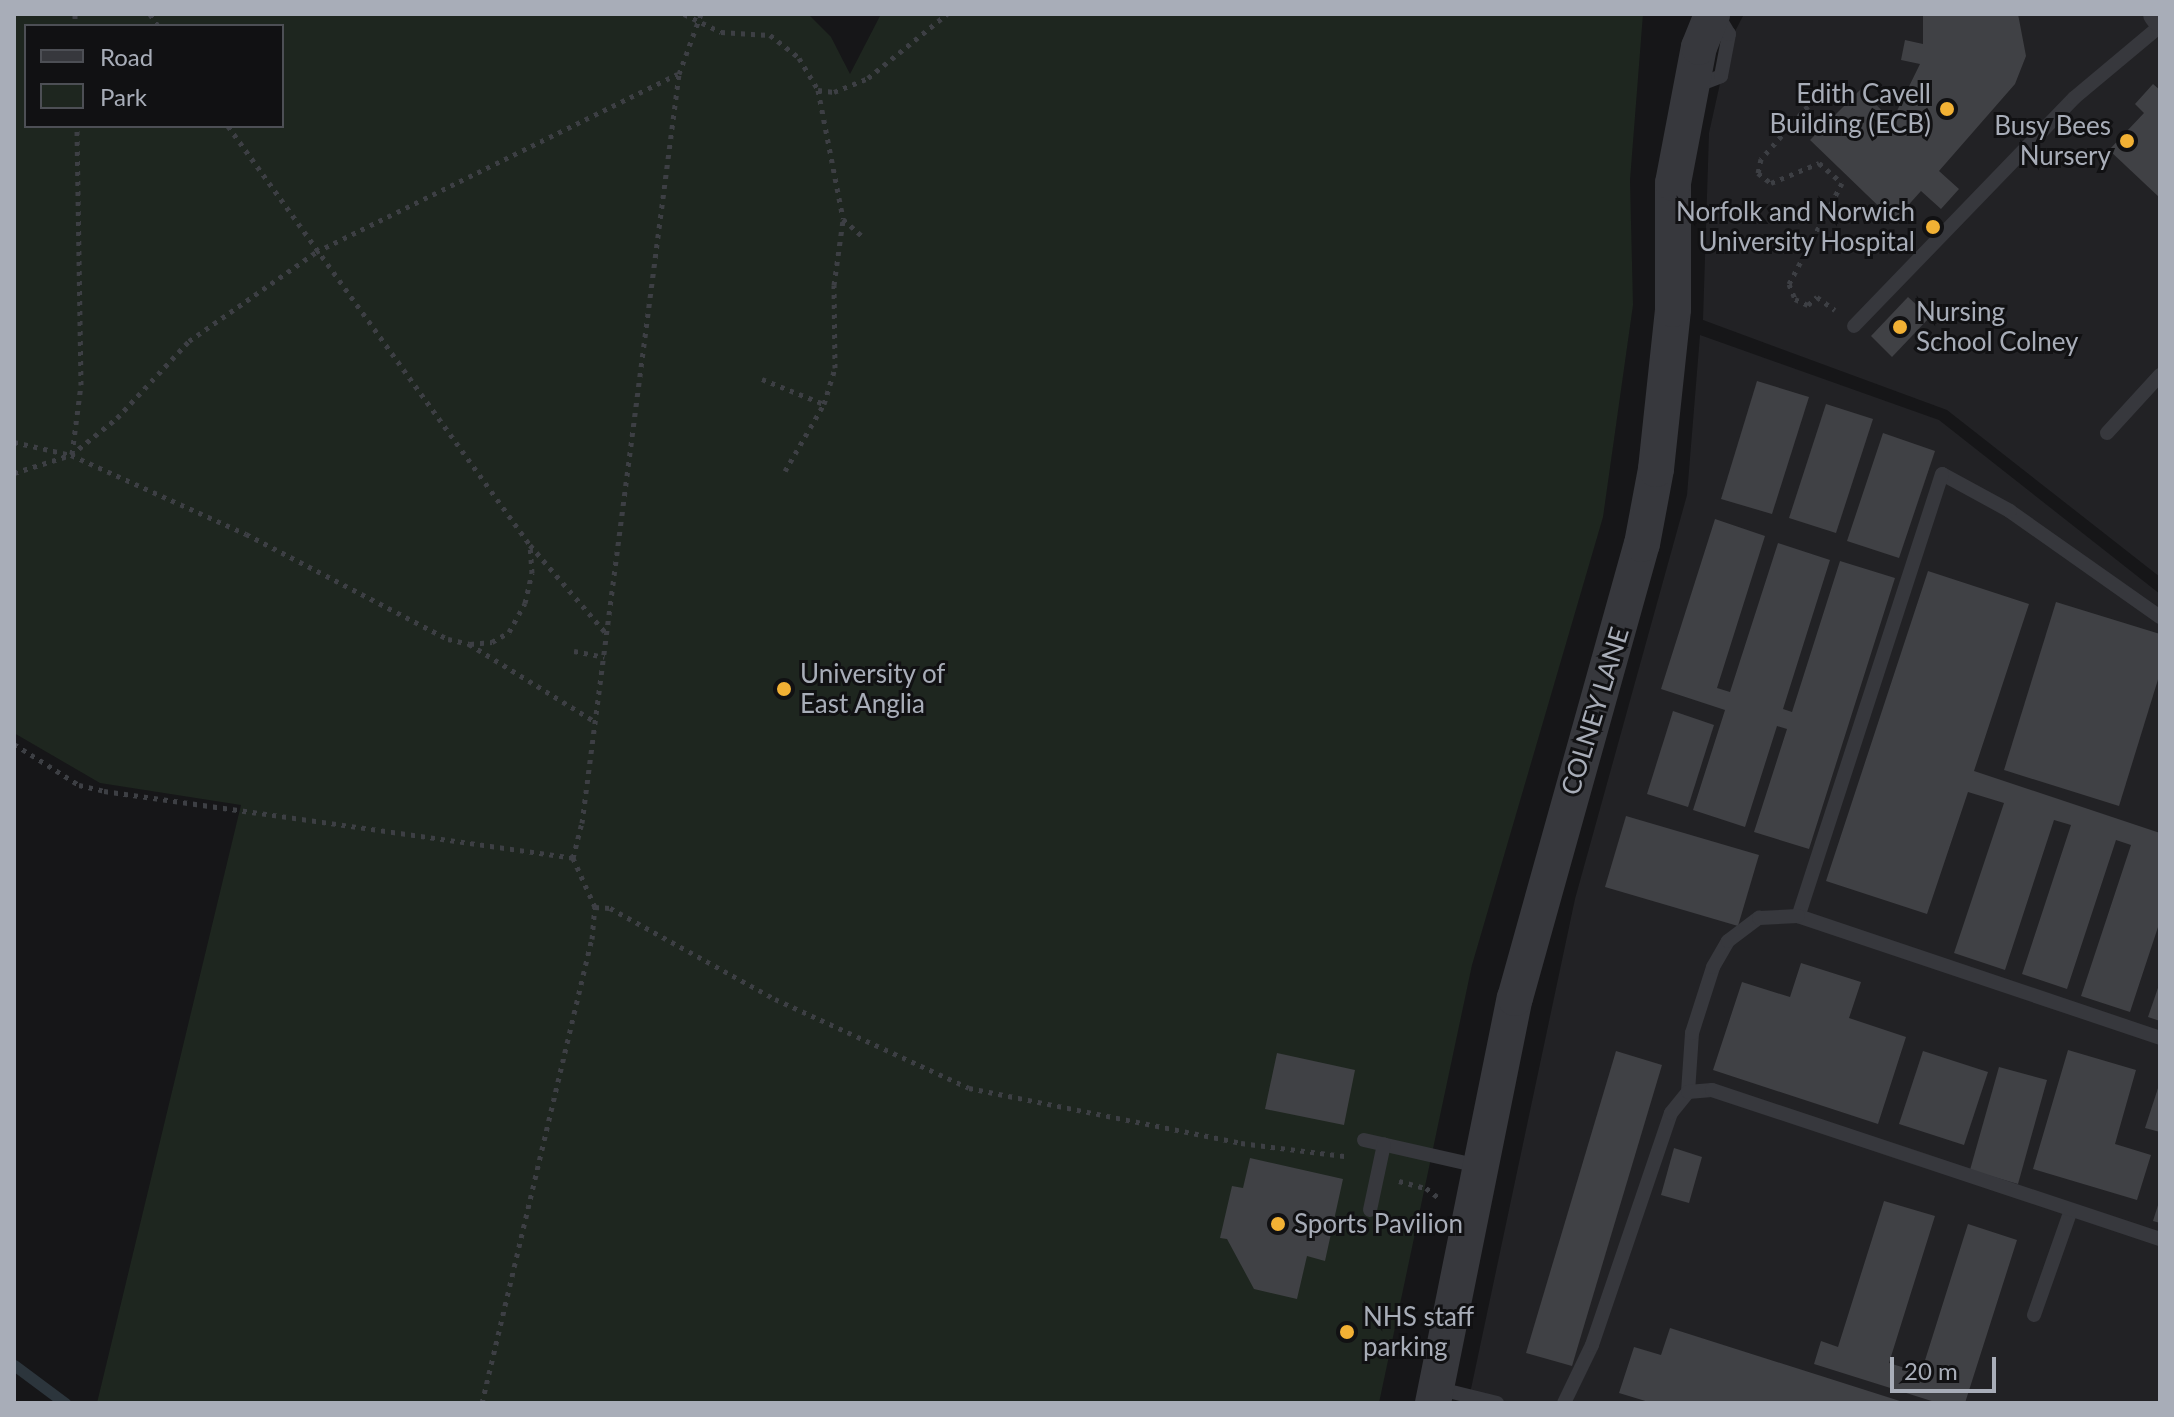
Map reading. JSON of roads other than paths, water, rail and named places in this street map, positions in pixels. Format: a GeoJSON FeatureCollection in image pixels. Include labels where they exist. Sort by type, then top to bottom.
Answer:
{"type":"FeatureCollection","features":[{"type":"Feature","properties":{"kind":"street","name":"COLNEY LANE"},"geometry":{"type":"LineString","coordinates":[[1434,1396],[1478,1166],[1545,879],[1642,544],[1656,469],[1673,309],[1673,183],[1690,88],[1714,14]]}},
{"type":"Feature","properties":{"kind":"lane"},"geometry":{"type":"LineString","coordinates":[[1854,326],[2074,98],[2160,26]]}},
{"type":"Feature","properties":{"kind":"lane"},"geometry":{"type":"LineString","coordinates":[[2107,433],[2160,375]]}},
{"type":"Feature","properties":{"kind":"lane"},"geometry":{"type":"LineString","coordinates":[[1798,916],[1942,474],[2010,511],[2160,617]]}},
{"type":"Feature","properties":{"kind":"lane"},"geometry":{"type":"LineString","coordinates":[[1564,1403],[1592,1345],[1671,1113],[1688,1092],[1692,1033],[1713,967],[1728,941],[1759,918],[1798,916],[2160,1038]]}},
{"type":"Feature","properties":{"kind":"lane"},"geometry":{"type":"LineString","coordinates":[[1688,1092],[1712,1090],[2160,1239]]}},
{"type":"Feature","properties":{"kind":"lane"},"geometry":{"type":"LineString","coordinates":[[1364,1140],[1478,1166]]}},
{"type":"Feature","properties":{"kind":"lane"},"geometry":{"type":"LineString","coordinates":[[1370,1210],[1384,1144]]}},
{"type":"Feature","properties":{"kind":"lane"},"geometry":{"type":"LineString","coordinates":[[2034,1315],[2071,1210]]}},
{"type":"Feature","properties":{"kind":"lane"},"geometry":{"type":"LineString","coordinates":[[1434,1396],[1497,1403]]}},
{"type":"Feature","properties":{"kind":"waterway"},"geometry":{"type":"LineString","coordinates":[[14,1365],[65,1403]]}},
{"type":"Feature","properties":{"kind":"place","name":"Edith Cavell Building (ECB)"},"geometry":{"type":"Point","coordinates":[1947,109]}},
{"type":"Feature","properties":{"kind":"place","name":"Busy Bees Nursery"},"geometry":{"type":"Point","coordinates":[2127,141]}},
{"type":"Feature","properties":{"kind":"place","name":"Norfolk and Norwich University Hospital"},"geometry":{"type":"Point","coordinates":[1933,227]}},
{"type":"Feature","properties":{"kind":"place","name":"Nursing School Colney"},"geometry":{"type":"Point","coordinates":[1900,327]}},
{"type":"Feature","properties":{"kind":"place","name":"University of East Anglia"},"geometry":{"type":"Point","coordinates":[784,689]}},
{"type":"Feature","properties":{"kind":"place","name":"Sports Pavilion"},"geometry":{"type":"Point","coordinates":[1278,1224]}},
{"type":"Feature","properties":{"kind":"place","name":"NHS staff parking"},"geometry":{"type":"Point","coordinates":[1347,1332]}}]}
